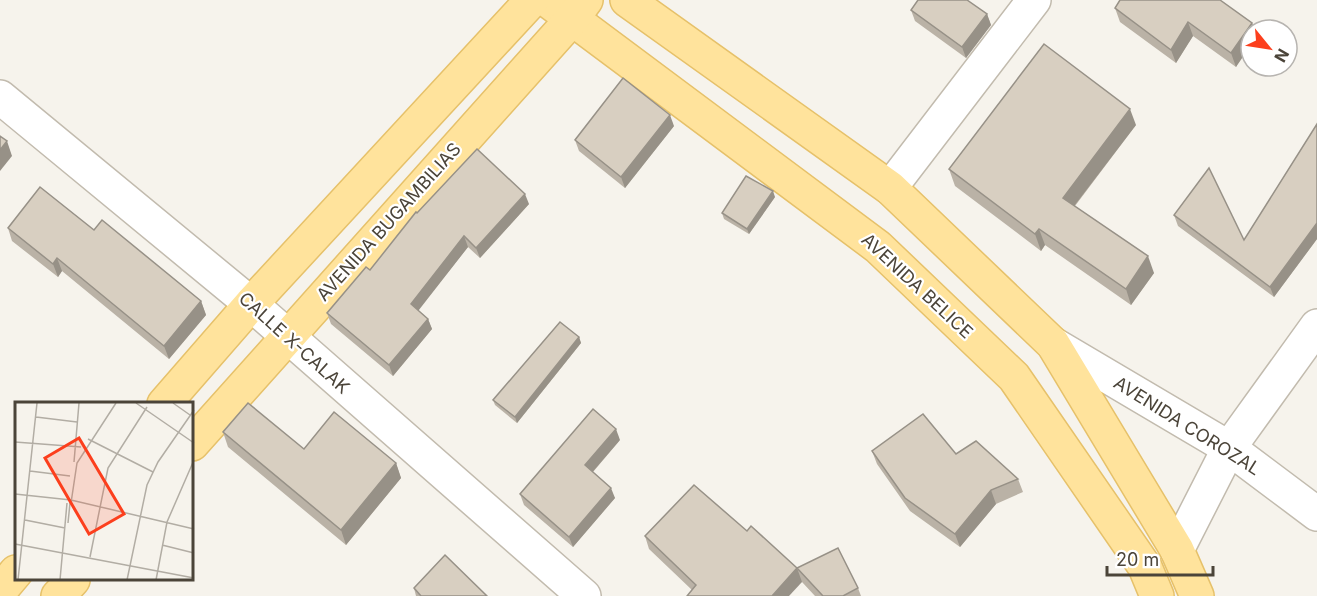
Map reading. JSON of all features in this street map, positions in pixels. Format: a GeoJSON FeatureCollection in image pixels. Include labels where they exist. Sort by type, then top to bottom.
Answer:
{"type":"FeatureCollection","features":[{"type":"Feature","properties":{"kind":"main road"},"geometry":{"type":"LineString","coordinates":[[166,402],[251,304],[532,0]]}},
{"type":"Feature","properties":{"kind":"main road"},"geometry":{"type":"LineString","coordinates":[[627,0],[890,188],[1053,344],[1177,550],[1197,596]]}},
{"type":"Feature","properties":{"kind":"main road","name":"AVENIDA BUGAMBILIAS"},"geometry":{"type":"LineString","coordinates":[[194,442],[568,6]]}},
{"type":"Feature","properties":{"kind":"main road","name":"AVENIDA BELICE"},"geometry":{"type":"LineString","coordinates":[[568,6],[878,247],[1014,377],[1145,567],[1157,596]]}},
{"type":"Feature","properties":{"kind":"main road"},"geometry":{"type":"LineString","coordinates":[[0,591],[15,573]]}},
{"type":"Feature","properties":{"kind":"main road"},"geometry":{"type":"LineString","coordinates":[[58,596],[71,581]]}},
{"type":"Feature","properties":{"kind":"street"},"geometry":{"type":"LineString","coordinates":[[890,188],[1034,0]]}},
{"type":"Feature","properties":{"kind":"street","name":"CALLE X-CALAK"},"geometry":{"type":"LineString","coordinates":[[0,97],[251,304],[584,596]]}},
{"type":"Feature","properties":{"kind":"street"},"geometry":{"type":"LineString","coordinates":[[1177,550],[1229,448],[1317,326]]}},
{"type":"Feature","properties":{"kind":"street","name":"AVENIDA COROZAL"},"geometry":{"type":"LineString","coordinates":[[1053,344],[1229,448],[1317,514]]}},
{"type":"Feature","properties":{"kind":"building"},"geometry":{"type":"Polygon","coordinates":[[[918,0],[967,0],[987,14],[962,47],[911,10],[918,0]]]}},
{"type":"Feature","properties":{"kind":"building"},"geometry":{"type":"Polygon","coordinates":[[[1120,0],[1220,0],[1245,18],[1239,18],[1239,42],[1231,53],[1188,22],[1171,50],[1115,8],[1120,0]]]}},
{"type":"Feature","properties":{"kind":"building"},"geometry":{"type":"Polygon","coordinates":[[[1044,44],[1130,109],[1063,198],[1148,256],[1126,289],[1039,229],[1035,234],[949,169],[1044,44]]]}},
{"type":"Feature","properties":{"kind":"building"},"geometry":{"type":"Polygon","coordinates":[[[623,78],[670,115],[621,177],[575,140],[623,78]]]}},
{"type":"Feature","properties":{"kind":"building"},"geometry":{"type":"Polygon","coordinates":[[[1317,124],[1317,223],[1270,287],[1174,215],[1209,168],[1244,240],[1317,124]]]}},
{"type":"Feature","properties":{"kind":"building"},"geometry":{"type":"Polygon","coordinates":[[[0,136],[7,141],[0,150],[0,136]]]}},
{"type":"Feature","properties":{"kind":"building"},"geometry":{"type":"Polygon","coordinates":[[[477,149],[525,194],[476,248],[464,236],[411,304],[428,319],[389,365],[327,313],[366,267],[370,270],[416,212],[477,149]]]}},
{"type":"Feature","properties":{"kind":"building"},"geometry":{"type":"Polygon","coordinates":[[[746,176],[773,191],[747,229],[722,213],[746,176]]]}},
{"type":"Feature","properties":{"kind":"building"},"geometry":{"type":"Polygon","coordinates":[[[40,187],[94,230],[102,220],[201,301],[164,346],[57,258],[53,264],[8,228],[40,187]]]}},
{"type":"Feature","properties":{"kind":"building"},"geometry":{"type":"Polygon","coordinates":[[[560,322],[579,337],[515,417],[493,400],[560,322]]]}},
{"type":"Feature","properties":{"kind":"building"},"geometry":{"type":"Polygon","coordinates":[[[248,403],[304,449],[334,412],[396,463],[341,530],[223,432],[248,403]]]}},
{"type":"Feature","properties":{"kind":"building"},"geometry":{"type":"Polygon","coordinates":[[[593,409],[616,429],[585,465],[611,488],[569,537],[520,494],[593,409]]]}},
{"type":"Feature","properties":{"kind":"building"},"geometry":{"type":"Polygon","coordinates":[[[923,414],[956,454],[976,441],[1018,479],[991,490],[955,534],[905,498],[872,451],[923,414]]]}},
{"type":"Feature","properties":{"kind":"building"},"geometry":{"type":"Polygon","coordinates":[[[694,485],[747,531],[751,526],[797,568],[772,596],[687,596],[696,585],[645,536],[694,485]]]}},
{"type":"Feature","properties":{"kind":"building"},"geometry":{"type":"Polygon","coordinates":[[[838,548],[858,588],[843,596],[823,596],[797,568],[838,548]]]}},
{"type":"Feature","properties":{"kind":"building"},"geometry":{"type":"Polygon","coordinates":[[[445,555],[487,596],[421,596],[414,588],[445,555]]]}}]}
